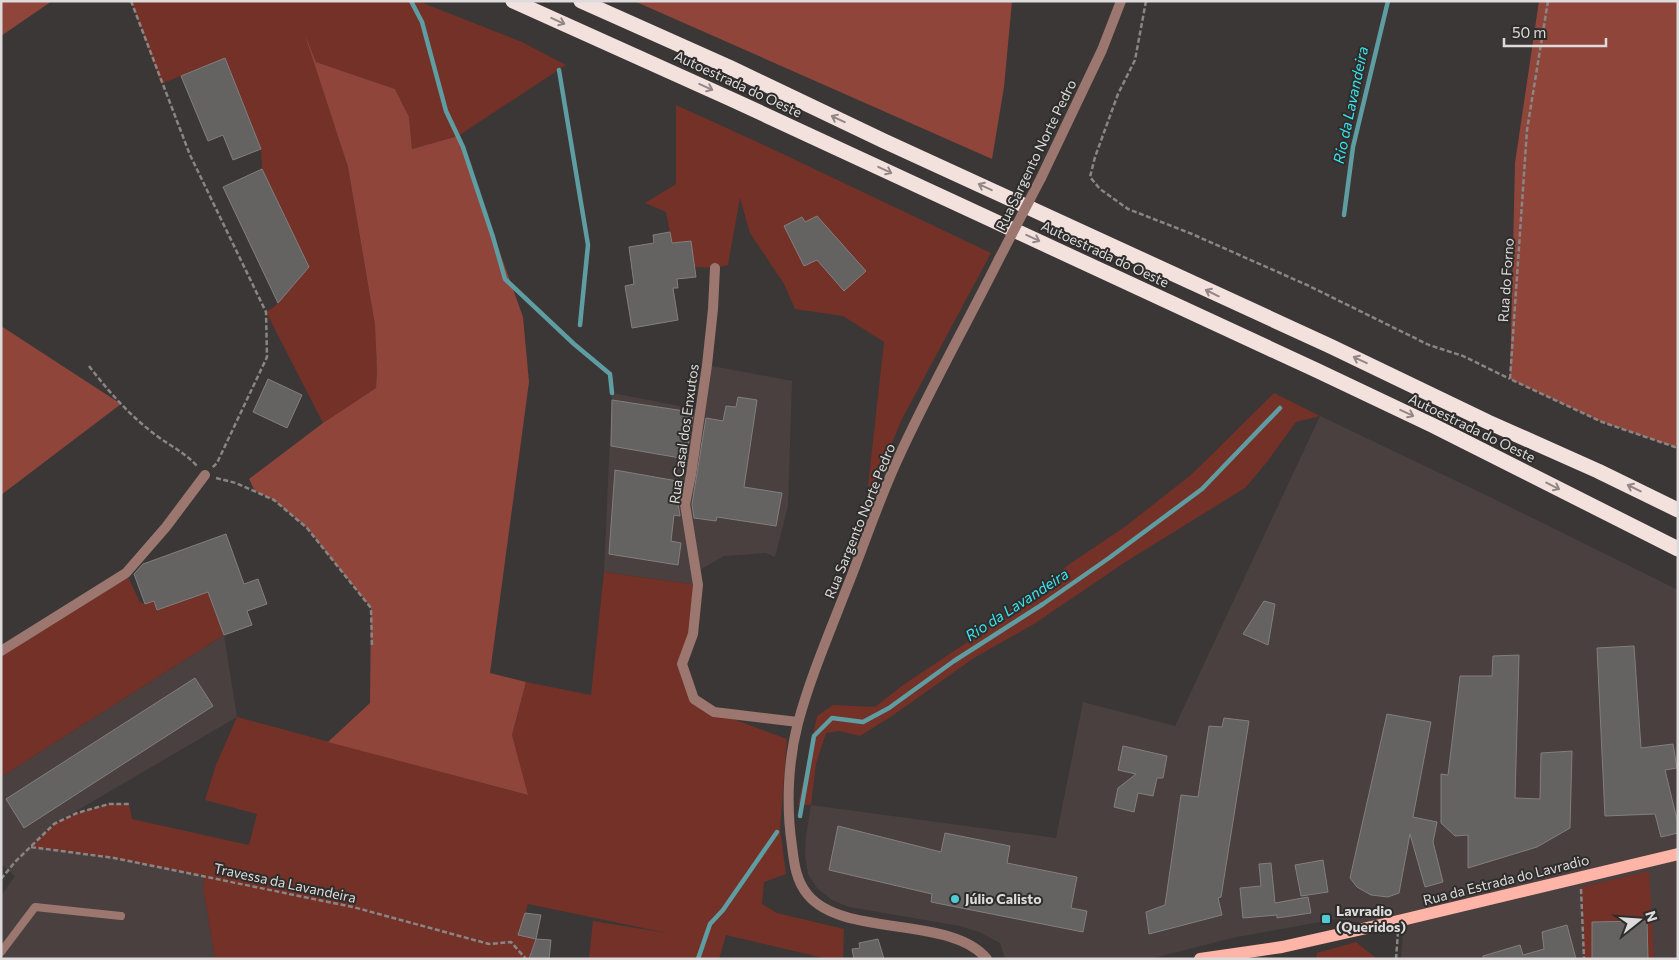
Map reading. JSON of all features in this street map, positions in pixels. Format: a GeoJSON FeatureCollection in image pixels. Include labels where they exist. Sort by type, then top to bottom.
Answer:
{"type":"FeatureCollection","features":[{"type":"Feature","properties":{"kind":"highway","name":"Autoestrada do Oeste"},"geometry":{"type":"LineString","coordinates":[[513,1],[724,96],[1316,370],[1434,426],[1678,549]]}},
{"type":"Feature","properties":{"kind":"highway","name":"Autoestrada do Oeste"},"geometry":{"type":"LineString","coordinates":[[581,1],[730,67],[884,141],[1330,346],[1678,510]]}},
{"type":"Feature","properties":{"kind":"main road","name":"Rua da Estrada do Lavradio"},"geometry":{"type":"LineString","coordinates":[[1200,959],[1282,947],[1678,854]]}},
{"type":"Feature","properties":{"kind":"main road","name":"Rua da Estrada do Lavradio"},"geometry":{"type":"LineString","coordinates":[[1245,959],[1282,947]]}},
{"type":"Feature","properties":{"kind":"street","name":"Rua Sargento Norte Pedro"},"geometry":{"type":"LineString","coordinates":[[987,959],[974,947],[964,942],[929,932],[842,915],[824,908],[809,896],[797,875],[791,840],[792,766],[798,722],[817,667],[896,464],[1041,178],[1102,50],[1120,1]]}},
{"type":"Feature","properties":{"kind":"street","name":"Rua Casal dos Enxutos"},"geometry":{"type":"LineString","coordinates":[[715,268],[707,365],[685,504],[698,585],[693,634],[682,664],[694,700],[714,712],[798,722]]}},
{"type":"Feature","properties":{"kind":"street"},"geometry":{"type":"LineString","coordinates":[[1,652],[126,573],[166,527],[205,475]]}},
{"type":"Feature","properties":{"kind":"lane"},"geometry":{"type":"LineString","coordinates":[[1,952],[35,906],[121,916]]}},
{"type":"Feature","properties":{"kind":"path"},"geometry":{"type":"LineString","coordinates":[[130,1],[190,155],[266,312],[267,358],[217,463],[205,475]]}},
{"type":"Feature","properties":{"kind":"path"},"geometry":{"type":"LineString","coordinates":[[1146,1],[1135,60],[1118,94],[1095,157],[1090,177],[1100,190],[1128,209],[1201,238],[1307,286],[1429,345],[1463,356],[1602,422],[1675,447],[1678,444]]}},
{"type":"Feature","properties":{"kind":"path","name":"Rua do Forno"},"geometry":{"type":"LineString","coordinates":[[1510,379],[1527,130],[1548,1]]}},
{"type":"Feature","properties":{"kind":"path"},"geometry":{"type":"LineString","coordinates":[[89,366],[110,393],[134,416],[157,436],[185,454],[205,475],[236,483],[274,500],[306,528],[371,608],[372,646]]}},
{"type":"Feature","properties":{"kind":"path"},"geometry":{"type":"LineString","coordinates":[[1,879],[54,824],[76,813],[109,804],[129,804]]}},
{"type":"Feature","properties":{"kind":"path","name":"Travessa da Lavandeira"},"geometry":{"type":"LineString","coordinates":[[31,846],[114,858],[344,906],[489,944],[511,942],[526,959]]}},
{"type":"Feature","properties":{"kind":"path"},"geometry":{"type":"LineString","coordinates":[[1580,877],[1584,959]]}},
{"type":"Feature","properties":{"kind":"path"},"geometry":{"type":"LineString","coordinates":[[1396,959],[1398,921]]}},
{"type":"Feature","properties":{"kind":"shaded area"},"geometry":{"type":"Polygon","coordinates":[[[1,1],[52,1],[1,36],[1,1]]]}},
{"type":"Feature","properties":{"kind":"shaded area"},"geometry":{"type":"Polygon","coordinates":[[[131,1],[418,1],[522,42],[566,65],[458,136],[412,149],[409,117],[395,89],[316,62],[309,45],[348,167],[375,325],[377,372],[376,388],[323,423],[266,312],[275,306],[309,267],[262,169],[261,149],[224,58],[161,84],[131,1]]]}},
{"type":"Feature","properties":{"kind":"shaded area"},"geometry":{"type":"Polygon","coordinates":[[[634,1],[1012,1],[1004,87],[992,159],[634,1]]]}},
{"type":"Feature","properties":{"kind":"shaded area"},"geometry":{"type":"Polygon","coordinates":[[[1539,1],[1678,1],[1678,444],[1675,447],[1602,422],[1510,379],[1515,163],[1539,1]]]}},
{"type":"Feature","properties":{"kind":"shaded area"},"geometry":{"type":"Polygon","coordinates":[[[305,35],[316,62],[395,89],[409,117],[412,149],[458,136],[523,317],[529,382],[490,673],[526,682],[512,735],[528,795],[328,742],[370,703],[371,608],[307,528],[274,500],[255,491],[249,479],[323,423],[376,388],[375,325],[348,167],[305,35]]]}},
{"type":"Feature","properties":{"kind":"shaded area"},"geometry":{"type":"Polygon","coordinates":[[[676,105],[991,253],[902,419],[873,488],[868,486],[884,342],[843,316],[795,309],[784,284],[750,233],[740,198],[728,265],[715,268],[694,267],[691,241],[672,243],[666,212],[645,203],[676,184],[676,105]]]}},
{"type":"Feature","properties":{"kind":"shaded area"},"geometry":{"type":"Polygon","coordinates":[[[1,326],[121,404],[1,495],[1,326]]]}},
{"type":"Feature","properties":{"kind":"shaded area"},"geometry":{"type":"Polygon","coordinates":[[[707,365],[792,381],[788,506],[775,557],[766,553],[724,556],[701,569],[698,585],[604,572],[612,393],[700,410],[707,365]]]}},
{"type":"Feature","properties":{"kind":"shaded area"},"geometry":{"type":"Polygon","coordinates":[[[1274,393],[1320,416],[1296,422],[1267,462],[1245,488],[1127,561],[1034,624],[974,658],[892,716],[860,736],[840,731],[826,733],[816,764],[811,805],[798,805],[817,716],[833,705],[875,707],[903,685],[969,641],[1071,563],[1126,526],[1192,474],[1274,393]]]}},
{"type":"Feature","properties":{"kind":"shaded area"},"geometry":{"type":"Polygon","coordinates":[[[1320,416],[1678,590],[1678,959],[1401,959],[1403,929],[1337,919],[1232,938],[1150,959],[1005,959],[1000,943],[979,932],[960,926],[849,907],[832,900],[817,888],[808,874],[805,855],[811,805],[1056,838],[1083,702],[1175,726],[1320,416]]]}},
{"type":"Feature","properties":{"kind":"shaded area"},"geometry":{"type":"Polygon","coordinates":[[[604,572],[698,585],[682,664],[694,699],[714,712],[787,739],[780,829],[786,874],[764,882],[762,904],[777,913],[844,929],[843,959],[828,959],[726,935],[719,959],[589,958],[593,921],[667,933],[528,904],[519,935],[536,939],[529,957],[532,959],[215,959],[203,887],[205,876],[114,858],[31,847],[54,824],[77,813],[109,804],[129,804],[132,819],[249,845],[257,814],[205,800],[216,765],[237,717],[527,795],[512,735],[526,682],[591,695],[604,572]]]}},
{"type":"Feature","properties":{"kind":"shaded area"},"geometry":{"type":"Polygon","coordinates":[[[126,573],[140,602],[145,604],[154,601],[157,610],[208,592],[224,635],[1,777],[1,651],[126,573]]]}},
{"type":"Feature","properties":{"kind":"shaded area"},"geometry":{"type":"Polygon","coordinates":[[[224,635],[237,717],[54,824],[31,846],[114,858],[205,876],[203,887],[215,959],[1,959],[1,896],[15,876],[1,864],[1,777],[224,635]]]}},
{"type":"Feature","properties":{"kind":"shaded area"},"geometry":{"type":"Polygon","coordinates":[[[1649,871],[1654,959],[1584,959],[1581,887],[1649,871]]]}},
{"type":"Feature","properties":{"kind":"shaded area"},"geometry":{"type":"Polygon","coordinates":[[[1356,942],[1377,959],[1316,959],[1317,953],[1356,942]]]}},
{"type":"Feature","properties":{"kind":"building"},"geometry":{"type":"Polygon","coordinates":[[[225,58],[261,149],[233,160],[223,135],[208,141],[181,76],[225,58]]]}},
{"type":"Feature","properties":{"kind":"building"},"geometry":{"type":"Polygon","coordinates":[[[262,169],[309,267],[278,303],[223,187],[262,169]]]}},
{"type":"Feature","properties":{"kind":"building"},"geometry":{"type":"Polygon","coordinates":[[[817,216],[866,271],[844,291],[817,260],[804,266],[784,226],[802,217],[805,222],[817,216]]]}},
{"type":"Feature","properties":{"kind":"building"},"geometry":{"type":"Polygon","coordinates":[[[670,232],[672,243],[691,241],[696,277],[677,279],[678,288],[673,288],[678,320],[632,328],[625,286],[634,284],[629,247],[654,243],[653,235],[670,232]]]}},
{"type":"Feature","properties":{"kind":"building"},"geometry":{"type":"Polygon","coordinates":[[[268,379],[302,395],[287,428],[253,412],[268,379]]]}},
{"type":"Feature","properties":{"kind":"building"},"geometry":{"type":"Polygon","coordinates":[[[738,397],[757,400],[744,487],[782,493],[776,526],[717,517],[716,521],[694,518],[692,504],[706,418],[723,421],[726,406],[736,407],[738,397]]]}},
{"type":"Feature","properties":{"kind":"building"},"geometry":{"type":"Polygon","coordinates":[[[612,400],[691,412],[691,415],[693,415],[686,459],[611,446],[612,400]]]}},
{"type":"Feature","properties":{"kind":"building"},"geometry":{"type":"Polygon","coordinates":[[[615,470],[683,482],[678,503],[680,516],[674,515],[671,541],[681,543],[678,565],[609,554],[615,470]]]}},
{"type":"Feature","properties":{"kind":"building"},"geometry":{"type":"Polygon","coordinates":[[[226,534],[244,584],[258,579],[267,604],[247,611],[252,625],[224,635],[208,592],[157,610],[154,601],[145,604],[134,574],[143,564],[226,534]]]}},
{"type":"Feature","properties":{"kind":"building"},"geometry":{"type":"Polygon","coordinates":[[[1264,601],[1275,604],[1268,645],[1243,634],[1264,601]]]}},
{"type":"Feature","properties":{"kind":"building"},"geometry":{"type":"Polygon","coordinates":[[[1634,646],[1641,748],[1673,744],[1677,768],[1665,770],[1678,824],[1678,833],[1661,837],[1655,814],[1605,816],[1597,648],[1634,646]]]}},
{"type":"Feature","properties":{"kind":"building"},"geometry":{"type":"Polygon","coordinates":[[[1519,655],[1515,798],[1540,799],[1541,753],[1572,751],[1570,828],[1537,847],[1468,868],[1468,835],[1455,836],[1441,823],[1441,774],[1448,775],[1460,676],[1492,676],[1493,656],[1519,655]]]}},
{"type":"Feature","properties":{"kind":"building"},"geometry":{"type":"Polygon","coordinates":[[[195,678],[213,706],[24,828],[6,799],[195,678]]]}},
{"type":"Feature","properties":{"kind":"building"},"geometry":{"type":"Polygon","coordinates":[[[1387,714],[1431,722],[1413,817],[1437,822],[1433,842],[1443,882],[1425,887],[1410,834],[1399,893],[1388,897],[1371,895],[1357,887],[1350,878],[1387,714]]]}},
{"type":"Feature","properties":{"kind":"building"},"geometry":{"type":"Polygon","coordinates":[[[1224,718],[1249,721],[1221,897],[1218,898],[1222,915],[1149,934],[1146,912],[1165,905],[1181,795],[1198,797],[1209,726],[1222,727],[1224,718]]]}},
{"type":"Feature","properties":{"kind":"building"},"geometry":{"type":"Polygon","coordinates":[[[1123,746],[1167,756],[1163,778],[1157,778],[1153,796],[1138,793],[1134,812],[1114,807],[1118,788],[1136,774],[1118,770],[1123,746]]]}},
{"type":"Feature","properties":{"kind":"building"},"geometry":{"type":"Polygon","coordinates":[[[838,826],[941,852],[945,833],[1010,846],[1007,863],[1077,877],[1071,908],[1087,911],[1083,932],[931,902],[932,894],[829,870],[838,826]]]}},
{"type":"Feature","properties":{"kind":"building"},"geometry":{"type":"Polygon","coordinates":[[[1323,860],[1328,892],[1301,896],[1295,865],[1323,860]]]}},
{"type":"Feature","properties":{"kind":"building"},"geometry":{"type":"Polygon","coordinates":[[[1271,863],[1275,903],[1308,897],[1311,913],[1277,918],[1277,915],[1243,918],[1240,888],[1261,886],[1259,864],[1271,863]]]}},
{"type":"Feature","properties":{"kind":"building"},"geometry":{"type":"Polygon","coordinates":[[[525,913],[541,915],[536,939],[518,935],[525,913]]]}},
{"type":"Feature","properties":{"kind":"building"},"geometry":{"type":"Polygon","coordinates":[[[1647,921],[1648,959],[1592,959],[1592,922],[1647,921]]]}},
{"type":"Feature","properties":{"kind":"building"},"geometry":{"type":"Polygon","coordinates":[[[1567,925],[1576,959],[1483,959],[1483,956],[1520,945],[1523,955],[1544,949],[1542,932],[1567,925]]]}},
{"type":"Feature","properties":{"kind":"building"},"geometry":{"type":"Polygon","coordinates":[[[536,939],[551,940],[549,959],[529,959],[536,939]]]}},
{"type":"Feature","properties":{"kind":"building"},"geometry":{"type":"Polygon","coordinates":[[[878,939],[884,959],[854,959],[852,949],[860,948],[859,943],[878,939]]]}},
{"type":"Feature","properties":{"kind":"waterway"},"geometry":{"type":"LineString","coordinates":[[411,1],[422,22],[446,111],[463,147],[505,279],[574,344],[610,374],[612,393]]}},
{"type":"Feature","properties":{"kind":"waterway","name":"Rio da Lavandeira"},"geometry":{"type":"LineString","coordinates":[[1344,215],[1353,147],[1388,1]]}},
{"type":"Feature","properties":{"kind":"waterway"},"geometry":{"type":"LineString","coordinates":[[559,70],[588,245],[580,325]]}},
{"type":"Feature","properties":{"kind":"waterway","name":"Rio da Lavandeira"},"geometry":{"type":"LineString","coordinates":[[800,816],[814,736],[832,718],[863,722],[889,708],[954,661],[1043,604],[1202,489],[1280,408]]}},
{"type":"Feature","properties":{"kind":"waterway","name":"Rio da Lavandeira"},"geometry":{"type":"LineString","coordinates":[[698,959],[710,924],[723,910],[777,832]]}},
{"type":"Feature","properties":{"kind":"place","name":"Júlio Calisto"},"geometry":{"type":"Point","coordinates":[955,899]}},
{"type":"Feature","properties":{"kind":"place","name":"Lavradio (Queridos)"},"geometry":{"type":"Point","coordinates":[1326,919]}}]}
